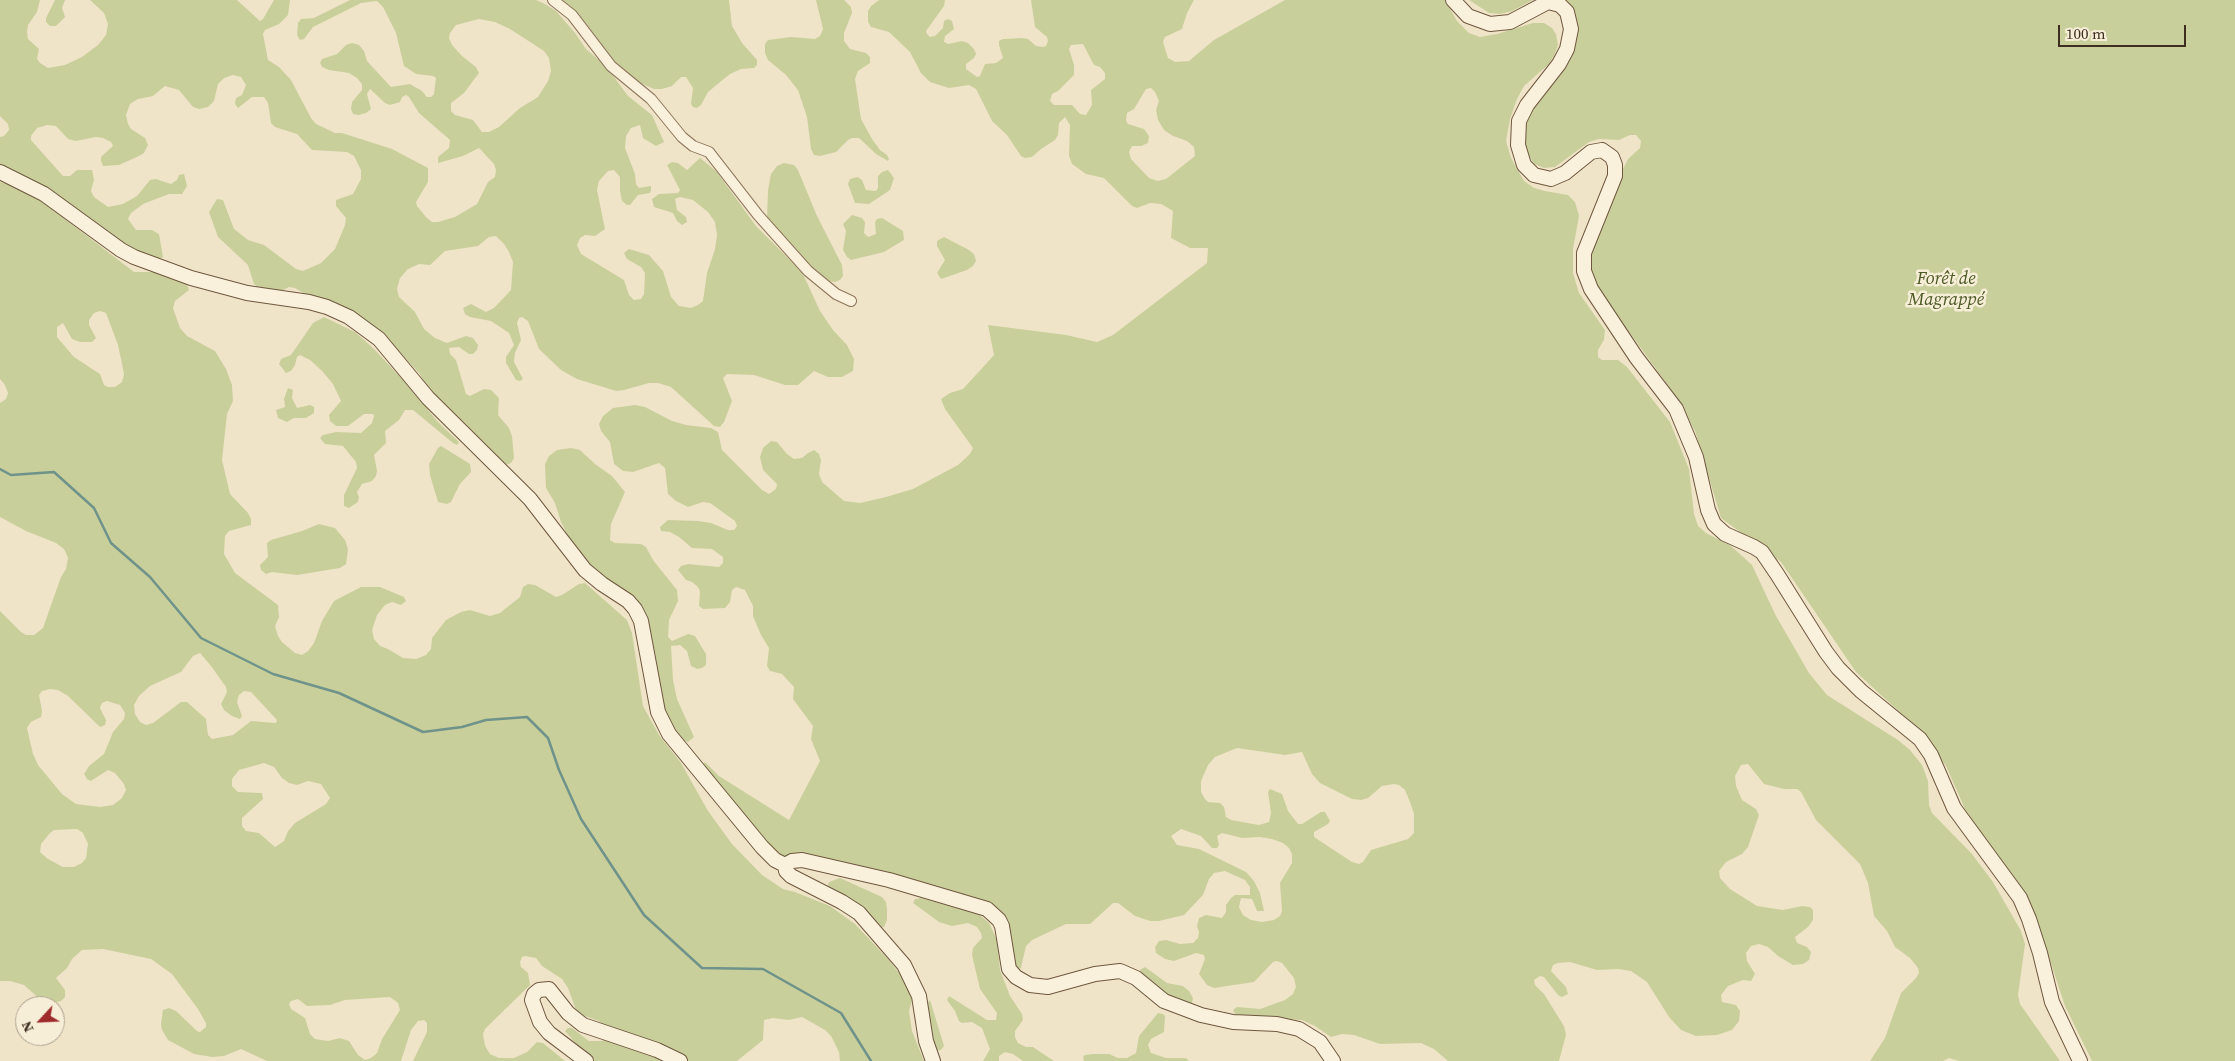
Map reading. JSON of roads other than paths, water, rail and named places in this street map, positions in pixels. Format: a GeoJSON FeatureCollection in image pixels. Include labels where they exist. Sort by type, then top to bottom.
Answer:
{"type":"FeatureCollection","features":[{"type":"Feature","properties":{"kind":"street"},"geometry":{"type":"LineString","coordinates":[[553,0],[572,15],[611,66],[651,99],[682,137],[693,146],[708,152],[758,215],[808,271],[836,294],[851,301]]}},
{"type":"Feature","properties":{"kind":"street"},"geometry":{"type":"LineString","coordinates":[[1453,0],[1468,16],[1490,24],[1510,22],[1548,2],[1560,5],[1567,12],[1571,30],[1567,49],[1559,64],[1527,105],[1519,121],[1518,144],[1524,165],[1534,175],[1551,179],[1565,173],[1591,152],[1602,150],[1612,157],[1615,165],[1615,176],[1584,253],[1584,272],[1591,289],[1636,357],[1676,409],[1696,457],[1708,510],[1714,524],[1725,534],[1762,552],[1838,668],[1861,691],[1920,739],[1931,755],[1954,808],[2020,898],[2030,920],[2052,1002],[2080,1061]]}},
{"type":"Feature","properties":{"kind":"street"},"geometry":{"type":"LineString","coordinates":[[0,172],[44,194],[120,250],[134,257],[191,278],[247,293],[309,302],[327,307],[349,317],[379,339],[428,398],[537,507],[585,570],[628,601],[638,615],[658,712],[670,734],[762,847],[775,860],[785,865]]}},
{"type":"Feature","properties":{"kind":"street"},"geometry":{"type":"LineString","coordinates":[[785,865],[792,860],[802,860],[889,880],[987,909],[999,920],[1002,926],[1009,969],[1016,977],[1030,985],[1048,987],[1095,974],[1120,971],[1132,976],[1164,1000],[1201,1015],[1233,1022],[1277,1024],[1299,1029],[1320,1042],[1332,1061]]}},
{"type":"Feature","properties":{"kind":"street"},"geometry":{"type":"LineString","coordinates":[[785,865],[786,871],[791,876],[842,902],[859,913],[904,965],[919,996],[926,1040],[933,1061]]}},
{"type":"Feature","properties":{"kind":"street"},"geometry":{"type":"LineString","coordinates":[[586,1061],[550,1033],[540,1022],[532,1000],[534,994],[539,990],[549,989],[568,1013],[583,1025],[658,1050],[680,1061]]}},
{"type":"Feature","properties":{"kind":"waterway"},"geometry":{"type":"LineString","coordinates":[[0,469],[11,475],[54,472],[94,508],[111,543],[150,577],[201,638],[273,674],[339,693],[423,732],[462,727],[486,720],[527,717],[548,738],[559,770],[581,819],[644,915],[702,968],[763,969],[841,1013],[871,1061]]}},
{"type":"Feature","properties":{"kind":"park label","name":"Forêt de Magrappé"},"geometry":{"type":"Point","coordinates":[1946,289]}}]}
